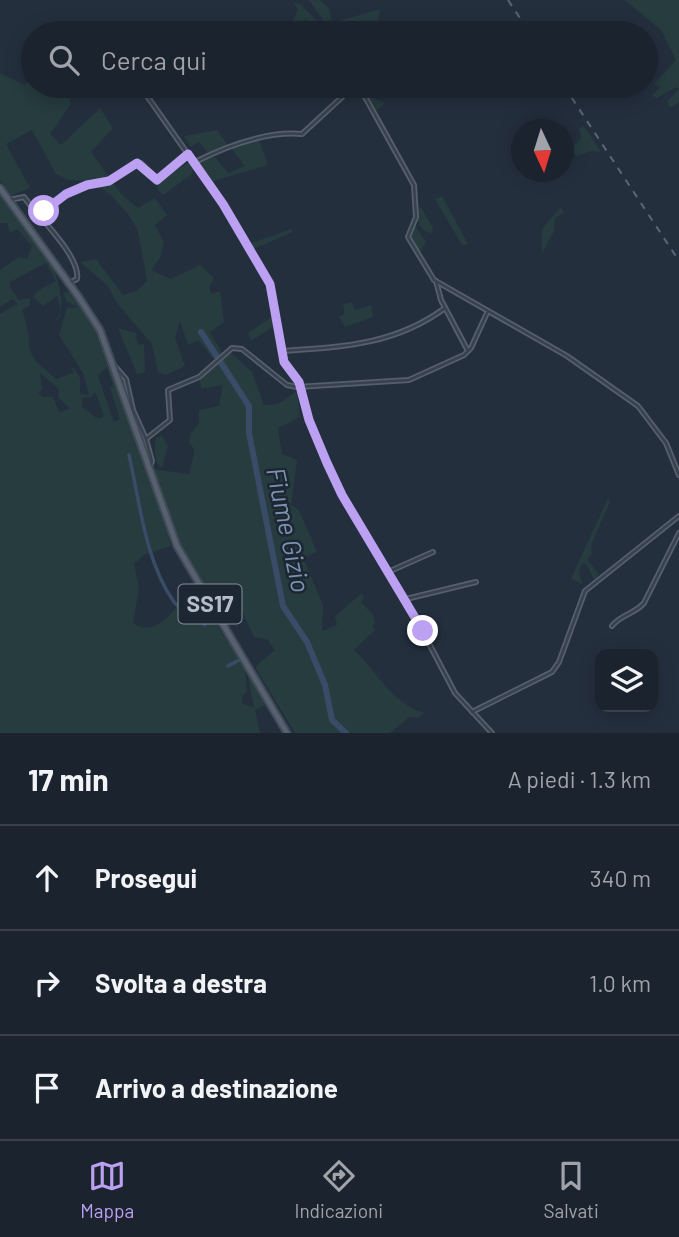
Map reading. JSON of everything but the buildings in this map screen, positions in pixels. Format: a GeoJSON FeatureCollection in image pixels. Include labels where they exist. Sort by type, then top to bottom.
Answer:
{"type":"FeatureCollection","features":[{"type":"Feature","properties":{"kind":"main road","name":"SS17"},"geometry":{"type":"LineString","coordinates":[[0,188],[100,330],[132,411],[149,468],[187,564],[247,670],[287,733]]}},
{"type":"Feature","properties":{"kind":"street"},"geometry":{"type":"LineString","coordinates":[[149,98],[223,204],[270,284],[286,366],[300,386],[309,420],[327,463],[406,599],[455,692],[471,713],[492,733]]}},
{"type":"Feature","properties":{"kind":"street"},"geometry":{"type":"LineString","coordinates":[[195,162],[239,143],[292,133],[302,134],[341,98]]}},
{"type":"Feature","properties":{"kind":"street"},"geometry":{"type":"LineString","coordinates":[[366,98],[414,185],[416,217],[408,237],[436,281],[487,313],[567,356],[638,406],[666,443],[679,475]]}},
{"type":"Feature","properties":{"kind":"street"},"geometry":{"type":"LineString","coordinates":[[39,215],[66,194],[87,185],[109,181],[137,163],[157,180],[188,154]]}},
{"type":"Feature","properties":{"kind":"street"},"geometry":{"type":"LineString","coordinates":[[9,200],[24,197],[78,268],[77,279],[69,283]]}},
{"type":"Feature","properties":{"kind":"street"},"geometry":{"type":"LineString","coordinates":[[436,281],[436,288],[445,308],[468,352]]}},
{"type":"Feature","properties":{"kind":"street"},"geometry":{"type":"LineString","coordinates":[[282,351],[334,349],[391,335],[423,324],[445,308]]}},
{"type":"Feature","properties":{"kind":"street"},"geometry":{"type":"LineString","coordinates":[[146,439],[170,420],[169,390],[199,377],[232,348],[242,349],[287,385],[409,380],[468,352],[487,313]]}},
{"type":"Feature","properties":{"kind":"street"},"geometry":{"type":"LineString","coordinates":[[132,411],[146,439],[152,461],[149,468]]}},
{"type":"Feature","properties":{"kind":"street"},"geometry":{"type":"LineString","coordinates":[[471,713],[552,672],[559,662],[585,591],[679,516]]}},
{"type":"Feature","properties":{"kind":"street"},"geometry":{"type":"LineString","coordinates":[[612,626],[619,617],[640,608],[644,603],[679,533]]}},
{"type":"Feature","properties":{"kind":"street"},"geometry":{"type":"LineString","coordinates":[[388,572],[433,552]]}},
{"type":"Feature","properties":{"kind":"street"},"geometry":{"type":"LineString","coordinates":[[406,599],[476,582]]}},
{"type":"Feature","properties":{"kind":"green space"},"geometry":{"type":"Polygon","coordinates":[[[309,0],[320,0],[329,8],[332,20],[324,21],[309,0]]]}},
{"type":"Feature","properties":{"kind":"green space"},"geometry":{"type":"Polygon","coordinates":[[[625,0],[679,0],[679,89],[676,87],[658,97],[658,80],[676,60],[658,28],[658,21],[650,21],[625,0]]]}},
{"type":"Feature","properties":{"kind":"green space"},"geometry":{"type":"Polygon","coordinates":[[[299,3],[317,21],[292,21],[298,10],[294,4],[299,3]]]}},
{"type":"Feature","properties":{"kind":"green space"},"geometry":{"type":"Polygon","coordinates":[[[380,9],[378,21],[339,21],[380,9]]]}},
{"type":"Feature","properties":{"kind":"green space"},"geometry":{"type":"Polygon","coordinates":[[[0,73],[21,83],[21,98],[70,98],[71,104],[50,134],[61,145],[100,108],[113,128],[91,152],[122,195],[138,208],[155,198],[167,215],[155,225],[164,242],[160,258],[151,270],[171,279],[200,265],[214,278],[209,287],[211,294],[220,291],[224,322],[210,332],[224,356],[231,353],[252,372],[264,405],[278,404],[297,391],[300,417],[278,428],[282,454],[297,460],[291,505],[299,510],[317,552],[303,558],[323,605],[322,631],[337,625],[335,616],[362,593],[364,598],[361,602],[373,615],[375,623],[372,626],[375,630],[354,650],[393,694],[402,702],[424,713],[418,718],[409,717],[390,733],[295,733],[255,667],[275,650],[267,639],[254,637],[239,604],[218,612],[185,556],[152,469],[189,474],[195,450],[189,443],[191,433],[199,423],[199,410],[219,406],[223,385],[201,389],[200,380],[217,363],[198,340],[188,345],[180,321],[175,338],[185,366],[166,375],[158,372],[152,344],[116,302],[108,286],[80,262],[96,259],[123,295],[137,291],[147,281],[138,231],[128,214],[111,195],[90,181],[69,180],[56,174],[32,130],[6,144],[30,188],[10,196],[0,180],[0,73]]]}},
{"type":"Feature","properties":{"kind":"green space"},"geometry":{"type":"Polygon","coordinates":[[[679,89],[679,102],[670,108],[667,101],[679,89]]]}},
{"type":"Feature","properties":{"kind":"green space"},"geometry":{"type":"Polygon","coordinates":[[[360,98],[373,98],[385,103],[374,113],[360,98]]]}},
{"type":"Feature","properties":{"kind":"green space"},"geometry":{"type":"Polygon","coordinates":[[[584,126],[601,152],[591,151],[576,156],[574,146],[581,138],[579,129],[584,126]]]}},
{"type":"Feature","properties":{"kind":"green space"},"geometry":{"type":"Polygon","coordinates":[[[217,130],[229,147],[210,155],[199,142],[191,147],[184,136],[217,130]]]}},
{"type":"Feature","properties":{"kind":"green space"},"geometry":{"type":"Polygon","coordinates":[[[259,140],[268,165],[213,181],[249,244],[291,229],[293,232],[251,250],[220,196],[197,163],[214,156],[228,173],[245,166],[231,148],[259,140]]]}},
{"type":"Feature","properties":{"kind":"green space"},"geometry":{"type":"Polygon","coordinates":[[[189,162],[194,167],[192,174],[163,195],[157,189],[158,181],[189,162]]]}},
{"type":"Feature","properties":{"kind":"green space"},"geometry":{"type":"Polygon","coordinates":[[[0,191],[53,266],[59,285],[61,310],[57,296],[43,306],[33,297],[37,291],[56,281],[46,263],[10,282],[10,287],[19,300],[30,298],[30,305],[22,310],[30,348],[36,361],[57,379],[74,372],[71,368],[74,368],[80,378],[80,394],[89,395],[83,373],[59,335],[67,308],[78,307],[67,302],[63,294],[67,291],[81,306],[96,331],[138,442],[171,546],[144,555],[134,564],[139,588],[133,623],[147,628],[160,623],[181,601],[189,605],[204,605],[245,668],[247,691],[242,696],[242,703],[254,708],[247,671],[267,704],[255,710],[260,733],[0,733],[0,314],[17,304],[13,299],[0,307],[0,270],[19,257],[27,259],[32,246],[17,229],[10,233],[7,223],[0,223],[0,191]],[[107,367],[98,376],[114,422],[120,419],[110,388],[113,386],[107,367]],[[40,373],[42,390],[38,393],[43,397],[53,397],[59,412],[70,409],[58,397],[59,389],[40,373]],[[95,392],[91,397],[82,398],[82,407],[98,419],[104,416],[95,392]]]}},
{"type":"Feature","properties":{"kind":"green space"},"geometry":{"type":"Polygon","coordinates":[[[442,196],[468,244],[462,245],[435,199],[442,196]]]}},
{"type":"Feature","properties":{"kind":"green space"},"geometry":{"type":"Polygon","coordinates":[[[421,207],[433,228],[432,233],[420,225],[417,210],[421,207]]]}},
{"type":"Feature","properties":{"kind":"green space"},"geometry":{"type":"Polygon","coordinates":[[[561,207],[564,213],[555,218],[554,231],[542,254],[542,229],[561,207]]]}},
{"type":"Feature","properties":{"kind":"green space"},"geometry":{"type":"Polygon","coordinates":[[[415,226],[426,242],[420,252],[410,236],[415,226]]]}},
{"type":"Feature","properties":{"kind":"green space"},"geometry":{"type":"Polygon","coordinates":[[[351,302],[355,310],[371,305],[373,317],[345,327],[339,317],[344,314],[344,307],[341,305],[351,302]]]}},
{"type":"Feature","properties":{"kind":"green space"},"geometry":{"type":"Polygon","coordinates":[[[272,317],[276,325],[251,341],[248,333],[272,317]]]}},
{"type":"Feature","properties":{"kind":"green space"},"geometry":{"type":"Polygon","coordinates":[[[118,328],[138,334],[135,336],[139,345],[144,344],[145,372],[137,374],[118,328]]]}},
{"type":"Feature","properties":{"kind":"green space"},"geometry":{"type":"Polygon","coordinates":[[[162,436],[168,446],[162,468],[157,463],[155,450],[156,438],[162,436]]]}},
{"type":"Feature","properties":{"kind":"green space"},"geometry":{"type":"Polygon","coordinates":[[[608,498],[610,502],[591,545],[592,554],[587,559],[599,575],[594,580],[587,565],[582,563],[579,571],[582,584],[571,579],[608,498]]]}},
{"type":"Feature","properties":{"kind":"waterway","name":"Fiume Gizio"},"geometry":{"type":"LineString","coordinates":[[201,332],[249,406],[249,433],[283,606],[307,642],[325,685],[332,720],[346,733]]}},
{"type":"Feature","properties":{"kind":"waterway"},"geometry":{"type":"LineString","coordinates":[[129,455],[150,550],[164,586],[174,602],[205,625]]}},
{"type":"Feature","properties":{"kind":"waterway"},"geometry":{"type":"LineString","coordinates":[[228,666],[239,660]]}},
{"type":"Feature","properties":{"kind":"railway"},"geometry":{"type":"LineString","coordinates":[[508,0],[522,21]]}},
{"type":"Feature","properties":{"kind":"railway"},"geometry":{"type":"LineString","coordinates":[[572,98],[679,261]]}},
{"type":"Feature","properties":{"kind":"route"},"geometry":{"type":"LineString","coordinates":[[44,211],[66,194],[87,185],[114,179],[137,163],[141,163],[153,179],[157,180],[188,154],[223,204],[270,284],[284,362],[299,382],[309,420],[327,463],[342,495],[379,553],[423,631]]}}]}
